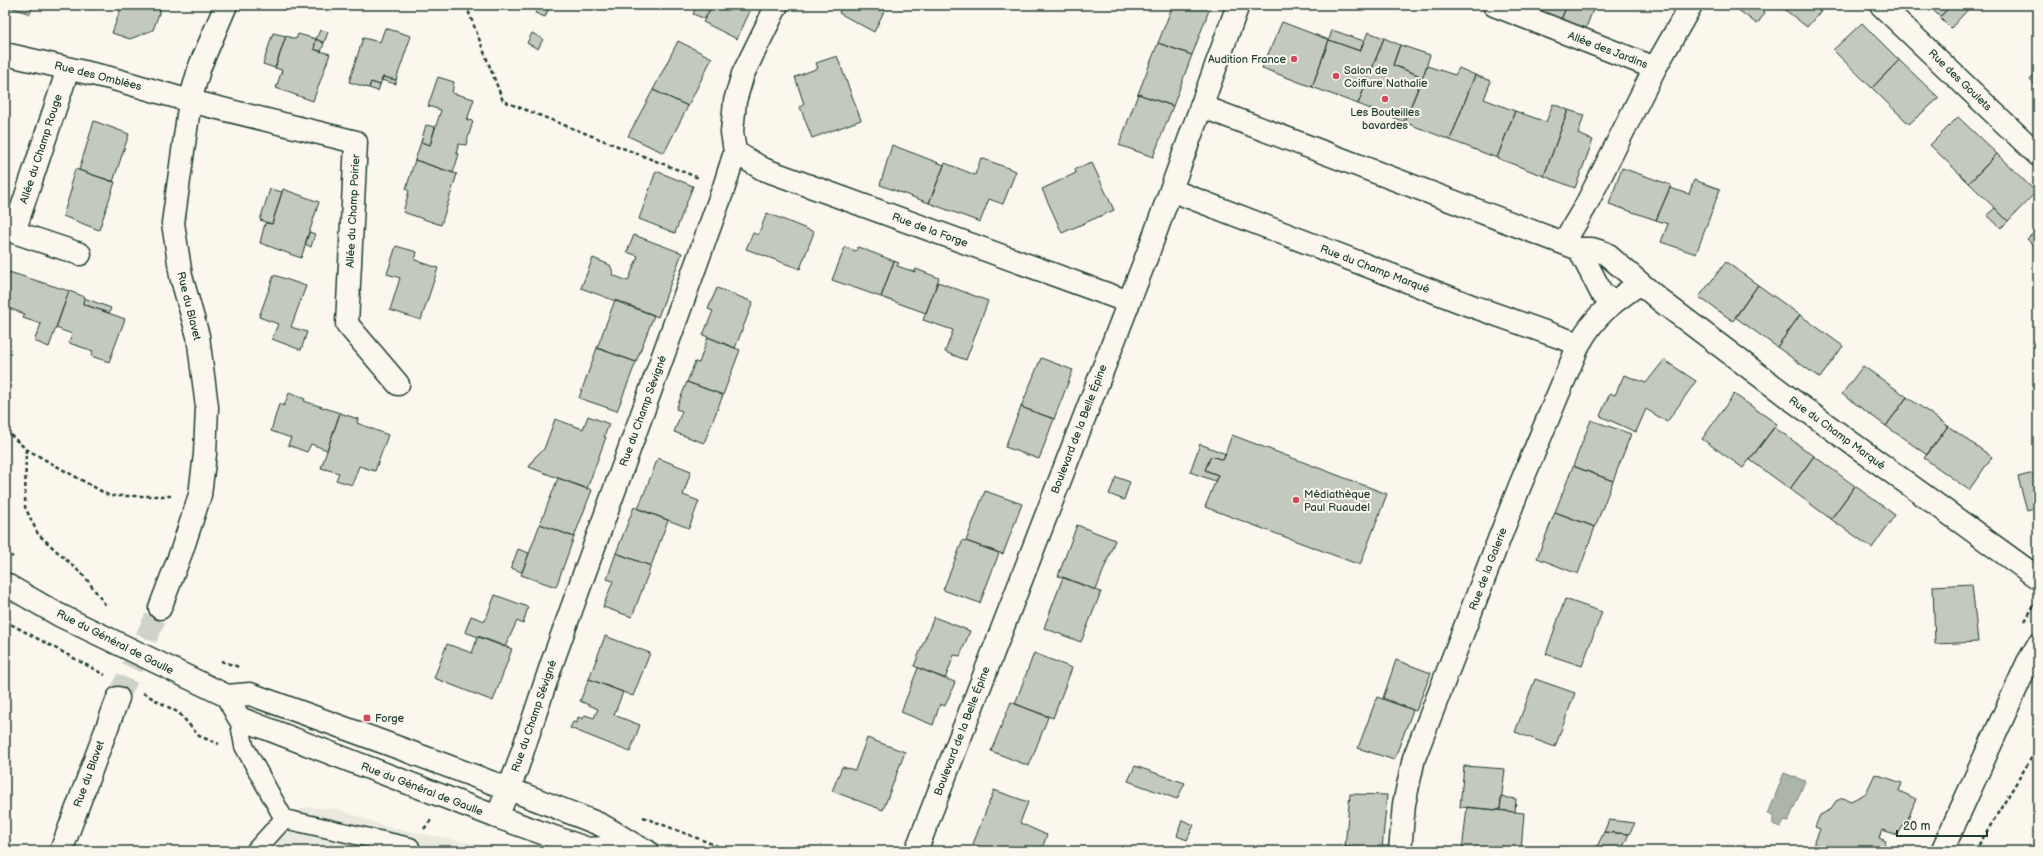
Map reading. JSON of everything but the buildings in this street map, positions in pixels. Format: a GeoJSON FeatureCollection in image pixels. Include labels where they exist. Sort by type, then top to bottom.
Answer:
{"type":"FeatureCollection","features":[{"type":"Feature","properties":{"kind":"street","name":"Rue du Blavet"},"geometry":{"type":"LineString","coordinates":[[160,608],[182,550],[200,496],[205,454],[207,407],[198,336],[181,276],[173,223],[190,101],[200,66],[226,5]]}},
{"type":"Feature","properties":{"kind":"street","name":"Rue du Champ Sévigné"},"geometry":{"type":"LineString","coordinates":[[497,817],[509,790],[554,656],[724,187],[735,152],[732,132],[735,101],[743,74],[777,5]]}},
{"type":"Feature","properties":{"kind":"street","name":"Boulevard de la Belle Épine"},"geometry":{"type":"LineString","coordinates":[[916,851],[1129,302],[1238,5]]}},
{"type":"Feature","properties":{"kind":"street","name":"Allée des Jardins"},"geometry":{"type":"LineString","coordinates":[[1494,5],[1654,68],[1691,5]]}},
{"type":"Feature","properties":{"kind":"street","name":"Rue des Goulets"},"geometry":{"type":"LineString","coordinates":[[1881,5],[2038,155]]}},
{"type":"Feature","properties":{"kind":"street","name":"Rue des Omblées"},"geometry":{"type":"LineString","coordinates":[[5,54],[110,78],[190,101]]}},
{"type":"Feature","properties":{"kind":"street"},"geometry":{"type":"LineString","coordinates":[[1639,284],[1613,303],[1602,292],[1572,246],[1585,207],[1654,68]]}},
{"type":"Feature","properties":{"kind":"street","name":"Allée du Champ Rouge"},"geometry":{"type":"LineString","coordinates":[[68,69],[14,232],[80,254]]}},
{"type":"Feature","properties":{"kind":"street","name":"Allée du Champ Poirier"},"geometry":{"type":"LineString","coordinates":[[190,101],[356,142],[347,324],[398,384]]}},
{"type":"Feature","properties":{"kind":"street","name":"Rue du Champ Marqué"},"geometry":{"type":"LineString","coordinates":[[1201,106],[1572,246],[1592,249],[1605,253],[1639,284],[1781,392],[2038,578]]}},
{"type":"Feature","properties":{"kind":"street","name":"Rue de la Forge"},"geometry":{"type":"LineString","coordinates":[[735,152],[763,169],[1129,302]]}},
{"type":"Feature","properties":{"kind":"street","name":"Rue du Champ Marqué"},"geometry":{"type":"LineString","coordinates":[[1171,190],[1469,305],[1579,344]]}},
{"type":"Feature","properties":{"kind":"street","name":"Rue de la Galerie"},"geometry":{"type":"LineString","coordinates":[[1400,851],[1404,804],[1414,758],[1519,488],[1579,344],[1591,324],[1613,303]]}},
{"type":"Feature","properties":{"kind":"street","name":"Rue du Général de Gaulle"},"geometry":{"type":"LineString","coordinates":[[5,584],[66,618],[227,696],[250,694],[459,769],[509,790],[596,823],[640,849]]}},
{"type":"Feature","properties":{"kind":"street"},"geometry":{"type":"LineString","coordinates":[[1942,851],[2028,662],[2038,645]]}},
{"type":"Feature","properties":{"kind":"street"},"geometry":{"type":"LineString","coordinates":[[227,696],[239,718]]}},
{"type":"Feature","properties":{"kind":"street","name":"Rue du Blavet"},"geometry":{"type":"LineString","coordinates":[[61,851],[118,698]]}},
{"type":"Feature","properties":{"kind":"street","name":"Rue du Général de Gaulle"},"geometry":{"type":"LineString","coordinates":[[239,718],[497,817],[588,849],[640,849]]}},
{"type":"Feature","properties":{"kind":"lane"},"geometry":{"type":"LineString","coordinates":[[239,718],[244,746],[284,819],[410,848]]}},
{"type":"Feature","properties":{"kind":"lane"},"geometry":{"type":"LineString","coordinates":[[255,851],[284,819]]}},
{"type":"Feature","properties":{"kind":"path"},"geometry":{"type":"LineString","coordinates":[[466,5],[503,101],[724,187]]}},
{"type":"Feature","properties":{"kind":"path"},"geometry":{"type":"LineString","coordinates":[[5,430],[26,449],[110,496],[200,496]]}},
{"type":"Feature","properties":{"kind":"path"},"geometry":{"type":"LineString","coordinates":[[26,449],[25,507],[38,534],[85,577],[111,612]]}},
{"type":"Feature","properties":{"kind":"path"},"geometry":{"type":"LineString","coordinates":[[1975,851],[2038,747]]}},
{"type":"Feature","properties":{"kind":"path"},"geometry":{"type":"LineString","coordinates":[[420,832],[426,827],[433,816]]}},
{"type":"Feature","properties":{"kind":"shaded area"},"geometry":{"type":"Polygon","coordinates":[[[1784,773],[1805,781],[1788,822],[1785,821],[1780,827],[1773,824],[1773,816],[1768,814],[1784,773]]]}},
{"type":"Feature","properties":{"kind":"shaded area"},"geometry":{"type":"Polygon","coordinates":[[[305,807],[338,809],[384,826],[510,851],[255,851],[284,819],[305,807]]]}},
{"type":"Feature","properties":{"kind":"tunnel"},"geometry":{"type":"LineString","coordinates":[[118,698],[160,608]]}},
{"type":"Feature","properties":{"kind":"place","name":"Audition France"},"geometry":{"type":"Point","coordinates":[1294,59]}},
{"type":"Feature","properties":{"kind":"place","name":"Salon de Coiffure Nathalie"},"geometry":{"type":"Point","coordinates":[1336,76]}},
{"type":"Feature","properties":{"kind":"place","name":"Les Bouteilles bavardes"},"geometry":{"type":"Point","coordinates":[1385,99]}},
{"type":"Feature","properties":{"kind":"place","name":"Médiathèque Paul Ruaudel"},"geometry":{"type":"Point","coordinates":[1296,500]}},
{"type":"Feature","properties":{"kind":"place","name":"Forge"},"geometry":{"type":"Point","coordinates":[367,718]}}]}
